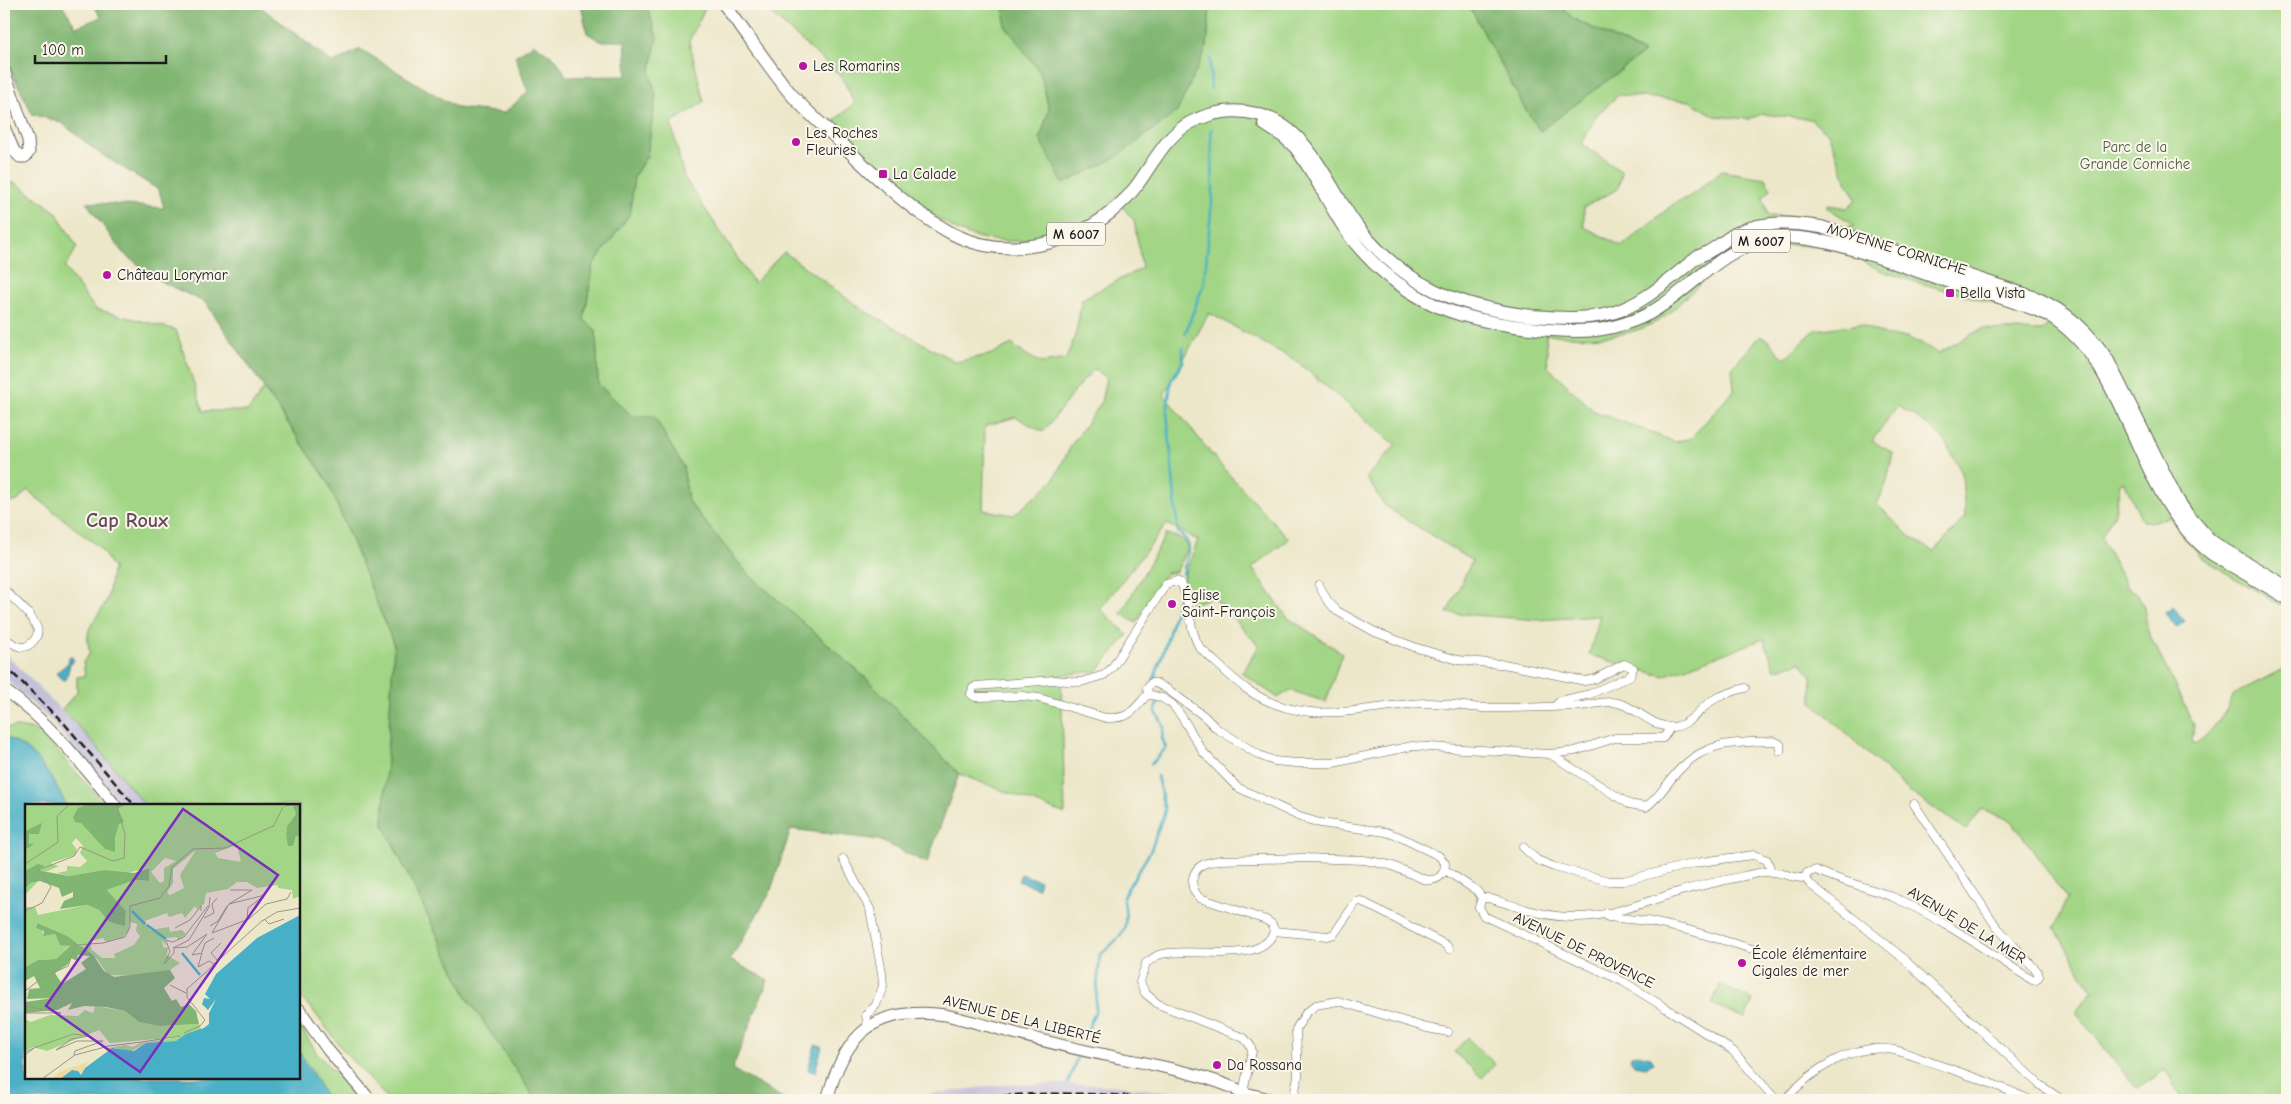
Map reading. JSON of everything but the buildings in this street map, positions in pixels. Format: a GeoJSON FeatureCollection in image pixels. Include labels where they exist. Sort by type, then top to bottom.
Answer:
{"type":"FeatureCollection","features":[{"type":"Feature","properties":{"kind":"main road","name":"MOYENNE CORNICHE"},"geometry":{"type":"LineString","coordinates":[[724,4],[800,104],[884,184],[952,233],[980,243],[1023,246],[1062,240],[1088,228],[1114,210],[1136,188],[1167,142],[1179,131],[1216,112],[1239,110],[1266,117],[1284,126],[1306,147],[1355,222],[1383,255],[1428,288],[1467,305],[1500,312],[1562,319],[1591,317],[1626,307],[1652,293],[1699,256],[1707,254],[1739,232],[1757,226],[1776,224],[1813,226],[2012,289],[2055,306],[2079,324],[2102,352],[2177,499],[2187,514],[2210,540],[2287,587]]}},
{"type":"Feature","properties":{"kind":"main road"},"geometry":{"type":"LineString","coordinates":[[4,70],[28,140],[29,152],[25,157],[20,157],[14,151],[4,127]]}},
{"type":"Feature","properties":{"kind":"main road","name":"MOYENNE CORNICHE"},"geometry":{"type":"LineString","coordinates":[[1193,123],[1229,117],[1246,119],[1262,124],[1284,137],[1302,158],[1347,232],[1375,265],[1422,298],[1461,315],[1533,328],[1593,330],[1613,327],[1649,313],[1675,296],[1725,256],[1744,245],[1776,238],[1793,237],[1833,244],[2047,314],[2073,333],[2096,361],[2178,521],[2201,546],[2212,554],[2287,598]]}},
{"type":"Feature","properties":{"kind":"main road"},"geometry":{"type":"LineString","coordinates":[[1562,319],[1576,323],[1606,320],[1631,312],[1662,298],[1675,296],[1684,278],[1707,254]]}},
{"type":"Feature","properties":{"kind":"main road"},"geometry":{"type":"LineString","coordinates":[[4,690],[35,714],[114,804]]}},
{"type":"Feature","properties":{"kind":"main road"},"geometry":{"type":"LineString","coordinates":[[300,1010],[328,1050],[370,1100]]}},
{"type":"Feature","properties":{"kind":"main road","name":"AVENUE DE LA LIBERTÉ"},"geometry":{"type":"LineString","coordinates":[[827,1100],[840,1060],[853,1040],[868,1027],[900,1014],[931,1013],[946,1015],[1108,1056],[1124,1063],[1274,1100]]}},
{"type":"Feature","properties":{"kind":"street"},"geometry":{"type":"LineString","coordinates":[[1671,727],[1663,738],[1615,738],[1575,751],[1550,754],[1412,746],[1333,763],[1296,763],[1274,760],[1259,755],[1216,728],[1204,716],[1162,686],[1150,683],[1146,689],[1148,694],[1134,712],[1126,717],[1117,718],[1106,718],[1039,698],[1022,696],[975,697],[971,694],[976,686],[1054,680],[1081,682],[1104,675],[1112,668],[1166,584],[1176,581],[1181,583],[1185,592],[1195,640],[1200,648],[1245,688],[1266,700],[1293,710],[1328,714],[1426,703],[1480,708],[1554,707],[1610,702],[1621,704],[1646,719],[1671,727],[1680,725],[1693,718],[1712,701],[1745,688]]}},
{"type":"Feature","properties":{"kind":"street"},"geometry":{"type":"LineString","coordinates":[[1319,585],[1328,600],[1338,611],[1375,632],[1458,660],[1509,666],[1585,681],[1594,679],[1624,664],[1633,668],[1630,676],[1590,694],[1560,701],[1554,707]]}},
{"type":"Feature","properties":{"kind":"street"},"geometry":{"type":"LineString","coordinates":[[4,589],[30,616],[38,630],[34,641],[28,646],[21,647],[4,637]]}},
{"type":"Feature","properties":{"kind":"street","name":"AVENUE DE PROVENCE"},"geometry":{"type":"LineString","coordinates":[[1148,694],[1162,698],[1172,704],[1203,752],[1237,787],[1282,809],[1320,824],[1386,832],[1400,836],[1439,856],[1445,863],[1445,870],[1477,891],[1482,898],[1571,917],[1606,913],[1697,886],[1772,871]]}},
{"type":"Feature","properties":{"kind":"street"},"geometry":{"type":"LineString","coordinates":[[1550,754],[1629,804],[1646,807],[1656,799],[1680,769],[1709,748],[1720,745],[1774,741],[1780,744],[1780,750]]}},
{"type":"Feature","properties":{"kind":"street","name":"AVENUE DE LA MER"},"geometry":{"type":"LineString","coordinates":[[1805,878],[1807,873],[1816,870],[1832,878],[1895,898],[1942,923],[2032,980],[2036,980],[2039,976],[2037,971],[1996,926],[1914,804]]}},
{"type":"Feature","properties":{"kind":"street"},"geometry":{"type":"LineString","coordinates":[[1523,847],[1537,860],[1554,867],[1608,881],[1637,878],[1696,863],[1754,855],[1767,860],[1772,871],[1796,878],[1805,878],[1897,953],[2040,1085],[2062,1100]]}},
{"type":"Feature","properties":{"kind":"street"},"geometry":{"type":"LineString","coordinates":[[842,858],[870,909],[882,973],[883,986],[876,1005],[866,1016],[868,1027]]}},
{"type":"Feature","properties":{"kind":"street"},"geometry":{"type":"LineString","coordinates":[[1242,1092],[1252,1051],[1244,1038],[1158,1004],[1145,993],[1140,982],[1146,963],[1163,953],[1227,953],[1252,950],[1266,943],[1272,937],[1274,931],[1272,924],[1266,920],[1200,898],[1192,888],[1193,877],[1197,870],[1203,865],[1220,860],[1303,858],[1376,861],[1426,880],[1441,877],[1445,870]]}},
{"type":"Feature","properties":{"kind":"street","name":"AVENUE DE PROVENCE"},"geometry":{"type":"LineString","coordinates":[[1482,898],[1479,907],[1484,916],[1624,982],[1733,1051],[1776,1100]]}},
{"type":"Feature","properties":{"kind":"street"},"geometry":{"type":"LineString","coordinates":[[1274,931],[1328,936],[1334,934],[1356,902],[1361,901],[1446,945],[1449,949]]}},
{"type":"Feature","properties":{"kind":"street"},"geometry":{"type":"LineString","coordinates":[[1606,913],[1608,917],[1647,920],[1759,951]]}},
{"type":"Feature","properties":{"kind":"street"},"geometry":{"type":"LineString","coordinates":[[1293,1100],[1298,1076],[1296,1029],[1306,1013],[1316,1005],[1338,1001],[1427,1028],[1448,1032]]}},
{"type":"Feature","properties":{"kind":"street"},"geometry":{"type":"LineString","coordinates":[[1785,1100],[1803,1083],[1847,1055],[1874,1049],[1895,1050],[2004,1087],[2030,1100]]}},
{"type":"Feature","properties":{"kind":"shaded area"},"geometry":{"type":"Polygon","coordinates":[[[4,652],[92,741],[144,804],[121,804],[51,721],[4,677],[4,652]]]}},
{"type":"Feature","properties":{"kind":"shaded area"},"geometry":{"type":"Polygon","coordinates":[[[1001,1085],[1107,1085],[1165,1091],[1214,1100],[882,1100],[1001,1085]]]}},
{"type":"Feature","properties":{"kind":"green space"},"geometry":{"type":"Polygon","coordinates":[[[4,4],[62,4],[76,27],[101,17],[93,4],[257,4],[333,63],[360,49],[457,108],[504,113],[528,92],[515,56],[534,44],[556,59],[567,77],[627,76],[625,41],[600,41],[587,33],[581,4],[646,4],[657,37],[650,74],[656,95],[647,156],[634,176],[630,214],[593,265],[584,320],[596,330],[598,384],[632,416],[654,416],[683,466],[688,501],[746,572],[869,681],[959,774],[927,863],[879,840],[791,829],[770,893],[730,960],[768,980],[732,1069],[786,1100],[536,1100],[468,999],[383,823],[394,645],[327,480],[206,303],[160,281],[122,252],[86,202],[164,208],[159,190],[96,151],[62,123],[32,114],[4,56],[4,4]]]}},
{"type":"Feature","properties":{"kind":"green space","name":"Parc de la Grande Corniche"},"geometry":{"type":"Polygon","coordinates":[[[646,4],[707,4],[689,41],[704,102],[671,123],[684,177],[754,283],[784,252],[863,310],[956,362],[992,354],[1012,344],[1024,354],[1042,363],[1066,359],[1076,333],[1082,299],[1142,268],[1134,220],[1115,199],[1092,219],[1061,234],[1042,238],[1023,241],[985,239],[968,235],[953,228],[904,193],[830,124],[855,103],[841,76],[760,4],[1004,4],[1005,25],[1041,74],[1049,110],[1040,139],[1207,47],[1210,4],[1466,4],[1471,9],[1524,107],[1540,131],[1643,52],[1574,19],[1558,4],[2287,4],[2287,608],[2200,556],[2169,517],[2154,522],[2142,521],[2125,483],[2120,483],[2115,513],[2102,535],[2103,541],[2127,587],[2138,594],[2144,608],[2148,632],[2194,725],[2192,743],[2195,745],[2213,728],[2223,716],[2234,694],[2285,668],[2287,662],[2287,1100],[2183,1100],[2165,1070],[2137,1089],[2076,1012],[2092,991],[2054,927],[2067,899],[2012,821],[1982,809],[1966,830],[1910,792],[1812,702],[1811,675],[1800,662],[1775,670],[1764,639],[1663,676],[1589,655],[1600,616],[1538,620],[1447,613],[1472,561],[1385,506],[1366,477],[1396,445],[1295,360],[1209,313],[1164,395],[1222,467],[1289,539],[1252,568],[1288,618],[1342,653],[1326,702],[1290,690],[1278,698],[1242,673],[1259,646],[1213,597],[1192,604],[1183,578],[1198,540],[1167,524],[1100,609],[1128,635],[1097,671],[1061,675],[1065,814],[959,774],[869,681],[746,572],[688,501],[683,466],[598,384],[596,331],[584,320],[593,265],[630,214],[634,176],[647,156],[656,95],[650,74],[657,37],[646,4]],[[1619,95],[1596,115],[1582,144],[1622,172],[1618,189],[1584,207],[1584,227],[1622,246],[1676,202],[1689,197],[1721,171],[1765,178],[1771,189],[1763,198],[1768,216],[1808,217],[1841,228],[1855,225],[1826,207],[1828,205],[1848,208],[1856,199],[1847,183],[1828,133],[1810,119],[1762,114],[1748,119],[1715,116],[1690,101],[1619,95]],[[1793,245],[1758,249],[1734,258],[1712,273],[1665,316],[1632,332],[1589,337],[1546,334],[1548,367],[1594,411],[1675,442],[1691,438],[1734,390],[1732,368],[1760,336],[1768,340],[1784,359],[1815,330],[1860,324],[1887,336],[1907,337],[1939,353],[1981,329],[2042,331],[2048,324],[1990,302],[1885,272],[1836,250],[1793,245]],[[1094,369],[1043,432],[1016,417],[985,426],[983,510],[1014,515],[1053,481],[1072,444],[1101,403],[1106,377],[1094,369]],[[1897,406],[1872,441],[1893,453],[1886,484],[1877,504],[1909,536],[1934,552],[1965,517],[1962,473],[1943,438],[1914,415],[1897,406]]]}},
{"type":"Feature","properties":{"kind":"green space"},"geometry":{"type":"Polygon","coordinates":[[[1004,4],[1210,4],[1207,47],[1177,112],[1115,158],[1063,184],[1040,139],[1049,110],[1041,74],[1005,25],[1004,4]]]}},
{"type":"Feature","properties":{"kind":"green space"},"geometry":{"type":"Polygon","coordinates":[[[1466,4],[1558,4],[1574,19],[1644,53],[1540,131],[1524,107],[1471,9],[1466,4]]]}},
{"type":"Feature","properties":{"kind":"green space"},"geometry":{"type":"Polygon","coordinates":[[[4,182],[16,183],[56,212],[77,247],[65,268],[95,309],[176,330],[203,411],[248,411],[264,389],[327,480],[394,645],[383,823],[468,999],[536,1100],[389,1100],[346,1054],[314,1012],[300,997],[300,804],[144,804],[92,741],[62,709],[77,692],[77,677],[85,676],[83,662],[90,653],[88,644],[89,631],[107,599],[113,568],[101,549],[27,490],[18,501],[4,503],[4,182]]]}},
{"type":"Feature","properties":{"kind":"green space"},"geometry":{"type":"Polygon","coordinates":[[[1166,534],[1183,540],[1188,549],[1176,572],[1167,573],[1160,581],[1136,623],[1121,614],[1166,534]]]}},
{"type":"Feature","properties":{"kind":"green space"},"geometry":{"type":"Polygon","coordinates":[[[18,727],[40,731],[104,804],[65,804],[42,765],[25,748],[4,737],[4,728],[18,727]]]}},
{"type":"Feature","properties":{"kind":"green space"},"geometry":{"type":"Polygon","coordinates":[[[1720,985],[1753,1000],[1745,1018],[1712,1004],[1720,985]]]}},
{"type":"Feature","properties":{"kind":"green space"},"geometry":{"type":"Polygon","coordinates":[[[300,1026],[318,1055],[362,1100],[328,1100],[300,1053],[300,1026]]]}},
{"type":"Feature","properties":{"kind":"green space"},"geometry":{"type":"Polygon","coordinates":[[[1467,1038],[1495,1064],[1482,1078],[1454,1052],[1467,1038]]]}},
{"type":"Feature","properties":{"kind":"water"},"geometry":{"type":"Polygon","coordinates":[[[2173,607],[2185,621],[2176,628],[2165,613],[2173,607]]]}},
{"type":"Feature","properties":{"kind":"water"},"geometry":{"type":"Polygon","coordinates":[[[69,657],[72,657],[74,661],[70,664],[66,680],[61,679],[56,673],[68,663],[69,657]]]}},
{"type":"Feature","properties":{"kind":"water"},"geometry":{"type":"Polygon","coordinates":[[[4,737],[25,748],[34,756],[49,774],[65,804],[25,804],[25,1079],[300,1079],[300,1053],[328,1100],[4,1100],[4,737]]]}},
{"type":"Feature","properties":{"kind":"water"},"geometry":{"type":"Polygon","coordinates":[[[1021,874],[1040,881],[1038,888],[1018,881],[1021,874]]]}},
{"type":"Feature","properties":{"kind":"water"},"geometry":{"type":"Polygon","coordinates":[[[815,1045],[822,1047],[815,1072],[808,1070],[815,1045]]]}},
{"type":"Feature","properties":{"kind":"water"},"geometry":{"type":"Polygon","coordinates":[[[1637,1054],[1651,1057],[1654,1063],[1646,1067],[1634,1065],[1630,1059],[1632,1055],[1637,1054]]]}},
{"type":"Feature","properties":{"kind":"waterway"},"geometry":{"type":"LineString","coordinates":[[1210,58],[1211,89]]}},
{"type":"Feature","properties":{"kind":"waterway"},"geometry":{"type":"LineString","coordinates":[[1185,334],[1204,283],[1213,190],[1211,129]]}},
{"type":"Feature","properties":{"kind":"waterway"},"geometry":{"type":"LineString","coordinates":[[1183,348],[1183,362],[1171,381],[1167,412],[1178,532],[1188,543],[1189,547],[1183,575]]}},
{"type":"Feature","properties":{"kind":"waterway"},"geometry":{"type":"LineString","coordinates":[[1153,681],[1165,648],[1180,592]]}},
{"type":"Feature","properties":{"kind":"waterway"},"geometry":{"type":"LineString","coordinates":[[1151,764],[1166,748],[1162,738],[1164,727],[1155,710],[1159,699]]}},
{"type":"Feature","properties":{"kind":"waterway"},"geometry":{"type":"LineString","coordinates":[[1084,1038],[1095,1012],[1100,955],[1124,930],[1126,916],[1123,896],[1150,852],[1165,811],[1157,776]]}},
{"type":"Feature","properties":{"kind":"waterway"},"geometry":{"type":"LineString","coordinates":[[1068,1083],[1077,1058]]}},
{"type":"Feature","properties":{"kind":"railway"},"geometry":{"type":"LineString","coordinates":[[4,665],[63,722],[133,804]]}},
{"type":"Feature","properties":{"kind":"railway"},"geometry":{"type":"LineString","coordinates":[[955,1100],[1035,1094],[1113,1095],[1167,1100]]}},
{"type":"Feature","properties":{"kind":"place","name":"Les Romarins"},"geometry":{"type":"Point","coordinates":[803,66]}},
{"type":"Feature","properties":{"kind":"place","name":"Les Roches Fleuries"},"geometry":{"type":"Point","coordinates":[796,142]}},
{"type":"Feature","properties":{"kind":"place","name":"La Calade"},"geometry":{"type":"Point","coordinates":[883,174]}},
{"type":"Feature","properties":{"kind":"place","name":"Château Lorymar"},"geometry":{"type":"Point","coordinates":[107,275]}},
{"type":"Feature","properties":{"kind":"place","name":"Bella Vista"},"geometry":{"type":"Point","coordinates":[1950,293]}},
{"type":"Feature","properties":{"kind":"place","name":"Église Saint-François"},"geometry":{"type":"Point","coordinates":[1172,604]}},
{"type":"Feature","properties":{"kind":"place","name":"École élémentaire Cigales de mer"},"geometry":{"type":"Point","coordinates":[1742,963]}},
{"type":"Feature","properties":{"kind":"place","name":"Da Rossana"},"geometry":{"type":"Point","coordinates":[1217,1065]}},
{"type":"Feature","properties":{"kind":"district","name":"Cap Roux"},"geometry":{"type":"Point","coordinates":[127,520]}}]}
